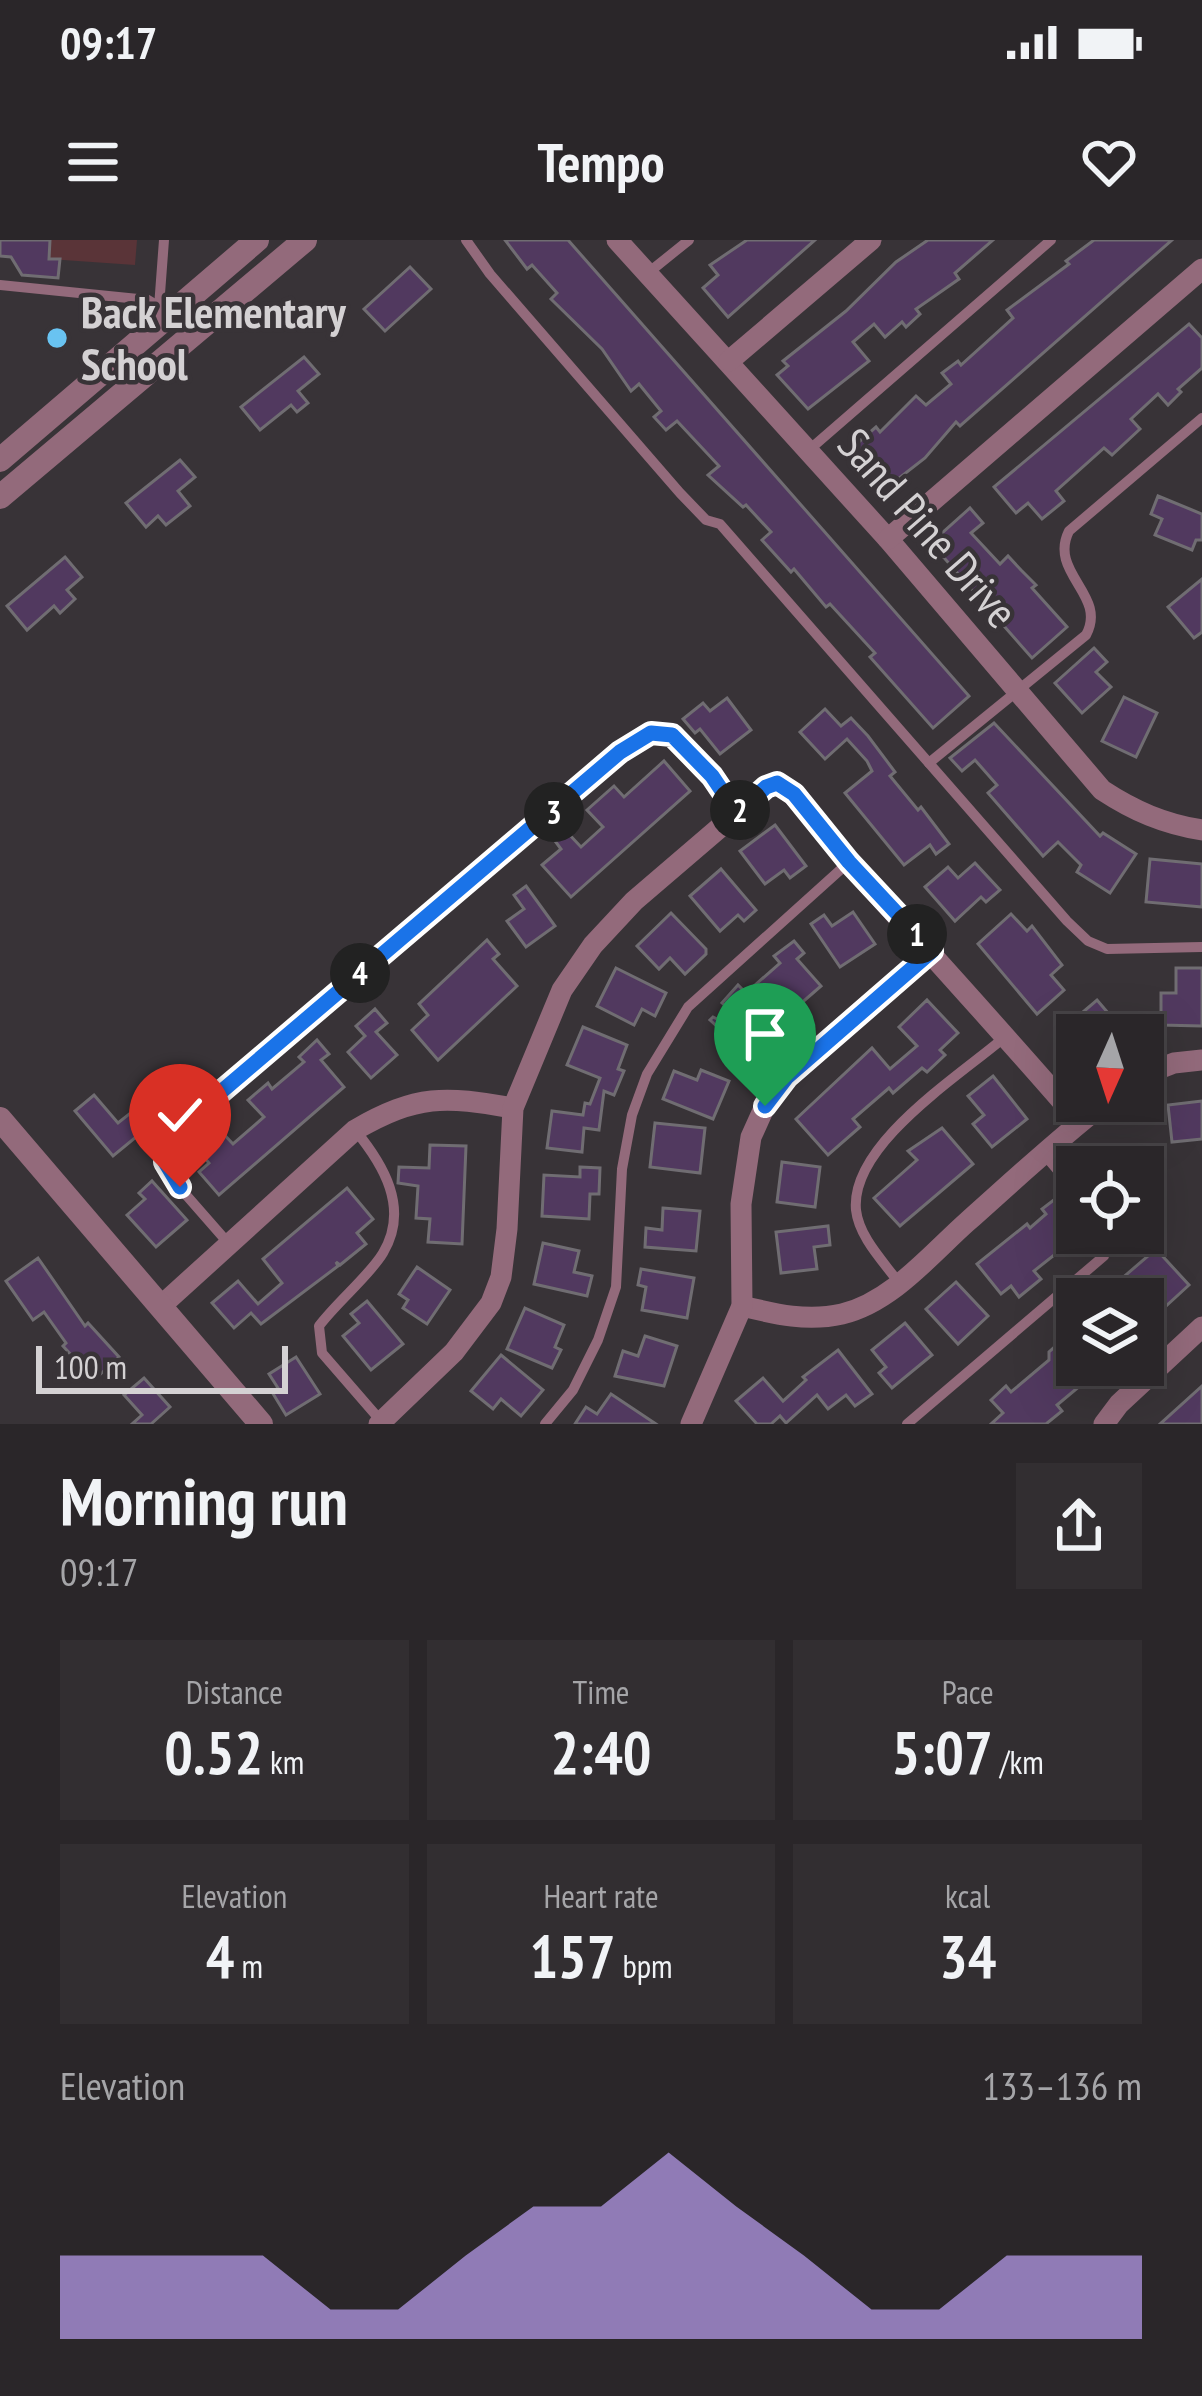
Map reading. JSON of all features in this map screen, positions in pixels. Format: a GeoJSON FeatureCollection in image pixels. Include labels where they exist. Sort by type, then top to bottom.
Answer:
{"type":"FeatureCollection","features":[{"type":"Feature","properties":{"kind":"street"},"geometry":{"type":"LineString","coordinates":[[20,480],[0,459],[165,310],[257,240]]}},
{"type":"Feature","properties":{"kind":"street"},"geometry":{"type":"LineString","coordinates":[[0,497],[305,240]]}},
{"type":"Feature","properties":{"kind":"street","name":"Sand Pine Drive"},"geometry":{"type":"LineString","coordinates":[[617,240],[888,538],[1102,790],[1142,814],[1202,830]]}},
{"type":"Feature","properties":{"kind":"street"},"geometry":{"type":"LineString","coordinates":[[729,361],[871,240]]}},
{"type":"Feature","properties":{"kind":"street"},"geometry":{"type":"LineString","coordinates":[[888,538],[1202,268]]}},
{"type":"Feature","properties":{"kind":"street"},"geometry":{"type":"LineString","coordinates":[[53,453],[58,440],[172,344],[176,331],[165,310]]}},
{"type":"Feature","properties":{"kind":"street"},"geometry":{"type":"LineString","coordinates":[[382,1423],[454,1352],[491,1303],[501,1277],[507,1229],[513,1108],[562,990],[593,945],[634,901],[766,787],[777,783],[794,794],[1056,1094]]}},
{"type":"Feature","properties":{"kind":"street"},"geometry":{"type":"LineString","coordinates":[[691,1424],[742,1306],[741,1204],[751,1137],[765,1106],[787,1077],[932,951]]}},
{"type":"Feature","properties":{"kind":"street"},"geometry":{"type":"LineString","coordinates":[[1164,1067],[1202,1060]]}},
{"type":"Feature","properties":{"kind":"street"},"geometry":{"type":"LineString","coordinates":[[161,1306],[355,1130],[430,1098],[513,1108]]}},
{"type":"Feature","properties":{"kind":"street"},"geometry":{"type":"LineString","coordinates":[[0,1119],[261,1424]]}},
{"type":"Feature","properties":{"kind":"street"},"geometry":{"type":"LineString","coordinates":[[742,1306],[791,1317],[846,1313],[899,1283],[1080,1122]]}},
{"type":"Feature","properties":{"kind":"street"},"geometry":{"type":"LineString","coordinates":[[1104,1424],[1119,1404],[1202,1327]]}},
{"type":"Feature","properties":{"kind":"lane"},"geometry":{"type":"LineString","coordinates":[[164,240],[165,310]]}},
{"type":"Feature","properties":{"kind":"lane"},"geometry":{"type":"LineString","coordinates":[[466,240],[490,274],[680,493],[706,520],[720,524],[1088,941],[1107,949],[1202,947]]}},
{"type":"Feature","properties":{"kind":"lane"},"geometry":{"type":"LineString","coordinates":[[648,273],[689,240]]}},
{"type":"Feature","properties":{"kind":"lane"},"geometry":{"type":"LineString","coordinates":[[809,450],[1051,240]]}},
{"type":"Feature","properties":{"kind":"lane"},"geometry":{"type":"LineString","coordinates":[[0,285],[148,300],[165,310]]}},
{"type":"Feature","properties":{"kind":"lane"},"geometry":{"type":"LineString","coordinates":[[929,763],[1086,635],[1090,605],[1062,555],[1069,531],[1202,418]]}},
{"type":"Feature","properties":{"kind":"lane"},"geometry":{"type":"LineString","coordinates":[[229,1244],[165,1162],[168,1141],[620,752],[651,733],[672,735],[712,776],[737,813]]}},
{"type":"Feature","properties":{"kind":"lane"},"geometry":{"type":"LineString","coordinates":[[545,1424],[573,1390],[598,1340],[616,1286],[622,1169],[632,1115],[647,1074],[688,1006],[849,862]]}},
{"type":"Feature","properties":{"kind":"lane"},"geometry":{"type":"LineString","coordinates":[[899,1283],[867,1240],[856,1214],[857,1187],[871,1156],[905,1120],[1006,1036]]}},
{"type":"Feature","properties":{"kind":"lane"},"geometry":{"type":"LineString","coordinates":[[355,1130],[375,1154],[393,1190],[394,1213],[384,1252],[319,1326],[322,1353],[382,1423]]}},
{"type":"Feature","properties":{"kind":"lane"},"geometry":{"type":"LineString","coordinates":[[1042,1153],[1056,1169]]}},
{"type":"Feature","properties":{"kind":"lane"},"geometry":{"type":"LineString","coordinates":[[907,1424],[1104,1254]]}},
{"type":"Feature","properties":{"kind":"shaded area"},"geometry":{"type":"Polygon","coordinates":[[[50,240],[137,240],[135,265],[49,259],[50,240]]]}},
{"type":"Feature","properties":{"kind":"building"},"geometry":{"type":"Polygon","coordinates":[[[0,240],[50,240],[49,259],[60,259],[58,278],[22,275],[11,257],[0,256],[0,240]]]}},
{"type":"Feature","properties":{"kind":"building"},"geometry":{"type":"Polygon","coordinates":[[[505,240],[568,240],[969,696],[933,728],[870,657],[875,653],[762,540],[771,532],[708,475],[719,466],[677,421],[666,430],[654,417],[661,411],[639,384],[631,391],[602,349],[551,299],[557,293],[532,265],[527,269],[505,240]]]}},
{"type":"Feature","properties":{"kind":"building"},"geometry":{"type":"Polygon","coordinates":[[[747,240],[815,240],[728,317],[703,288],[718,275],[710,265],[747,240]]]}},
{"type":"Feature","properties":{"kind":"building"},"geometry":{"type":"Polygon","coordinates":[[[928,240],[993,240],[955,273],[959,279],[916,309],[920,314],[906,327],[902,322],[885,337],[874,324],[853,342],[869,361],[808,409],[777,375],[788,366],[783,361],[846,311],[896,262],[928,240]]]}},
{"type":"Feature","properties":{"kind":"building"},"geometry":{"type":"Polygon","coordinates":[[[1094,240],[1172,240],[960,426],[956,422],[925,458],[880,493],[846,453],[876,427],[880,432],[916,396],[926,405],[951,384],[942,373],[958,361],[961,365],[1013,318],[1007,310],[1094,240]]]}},
{"type":"Feature","properties":{"kind":"building"},"geometry":{"type":"Polygon","coordinates":[[[410,267],[431,289],[385,331],[364,309],[410,267]]]}},
{"type":"Feature","properties":{"kind":"building"},"geometry":{"type":"Polygon","coordinates":[[[1189,324],[1202,338],[1202,368],[1178,389],[1181,392],[1168,405],[1158,394],[1131,419],[1140,429],[1112,455],[1104,448],[1056,491],[1064,501],[1042,519],[1028,503],[1016,513],[994,487],[1189,324]]]}},
{"type":"Feature","properties":{"kind":"building"},"geometry":{"type":"Polygon","coordinates":[[[304,357],[319,374],[298,391],[308,403],[297,412],[291,405],[260,430],[241,407],[304,357]]]}},
{"type":"Feature","properties":{"kind":"building"},"geometry":{"type":"Polygon","coordinates":[[[180,460],[195,477],[178,491],[190,506],[166,525],[158,516],[146,527],[126,503],[180,460]]]}},
{"type":"Feature","properties":{"kind":"building"},"geometry":{"type":"Polygon","coordinates":[[[1158,496],[1202,514],[1202,540],[1196,540],[1192,550],[1155,535],[1162,519],[1151,514],[1158,496]]]}},
{"type":"Feature","properties":{"kind":"building"},"geometry":{"type":"Polygon","coordinates":[[[970,508],[983,523],[971,533],[1000,564],[1008,556],[1067,627],[1032,658],[931,543],[970,508]]]}},
{"type":"Feature","properties":{"kind":"building"},"geometry":{"type":"Polygon","coordinates":[[[65,557],[82,577],[67,590],[75,599],[60,613],[54,606],[27,630],[7,606],[65,557]]]}},
{"type":"Feature","properties":{"kind":"building"},"geometry":{"type":"Polygon","coordinates":[[[1202,579],[1202,632],[1194,638],[1168,607],[1202,579]]]}},
{"type":"Feature","properties":{"kind":"building"},"geometry":{"type":"Polygon","coordinates":[[[1094,648],[1107,662],[1096,672],[1111,687],[1082,713],[1055,683],[1094,648]]]}},
{"type":"Feature","properties":{"kind":"building"},"geometry":{"type":"Polygon","coordinates":[[[1124,697],[1157,713],[1136,757],[1102,741],[1124,697]]]}},
{"type":"Feature","properties":{"kind":"building"},"geometry":{"type":"Polygon","coordinates":[[[727,698],[751,730],[720,754],[700,729],[695,733],[683,719],[703,703],[710,711],[727,698]]]}},
{"type":"Feature","properties":{"kind":"building"},"geometry":{"type":"Polygon","coordinates":[[[825,709],[841,726],[851,718],[868,736],[895,772],[890,776],[949,844],[936,854],[930,845],[904,865],[845,793],[872,771],[867,761],[847,739],[825,759],[800,732],[825,709]]]}},
{"type":"Feature","properties":{"kind":"building"},"geometry":{"type":"Polygon","coordinates":[[[994,723],[1100,836],[1103,833],[1136,854],[1110,893],[1077,872],[1081,865],[1058,842],[1043,856],[988,793],[997,785],[975,760],[962,771],[950,758],[994,723]]]}},
{"type":"Feature","properties":{"kind":"building"},"geometry":{"type":"Polygon","coordinates":[[[664,761],[690,791],[571,897],[542,865],[561,849],[555,841],[566,831],[581,847],[603,827],[587,810],[614,786],[624,797],[664,761]]]}},
{"type":"Feature","properties":{"kind":"building"},"geometry":{"type":"Polygon","coordinates":[[[775,825],[806,866],[790,878],[784,870],[765,884],[740,851],[775,825]]]}},
{"type":"Feature","properties":{"kind":"building"},"geometry":{"type":"Polygon","coordinates":[[[1150,859],[1202,864],[1202,907],[1146,902],[1150,859]]]}},
{"type":"Feature","properties":{"kind":"building"},"geometry":{"type":"Polygon","coordinates":[[[975,863],[1000,890],[986,902],[981,897],[955,921],[925,887],[948,867],[958,878],[975,863]]]}},
{"type":"Feature","properties":{"kind":"building"},"geometry":{"type":"Polygon","coordinates":[[[721,869],[756,910],[744,921],[738,915],[720,931],[690,896],[721,869]]]}},
{"type":"Feature","properties":{"kind":"building"},"geometry":{"type":"Polygon","coordinates":[[[526,886],[555,926],[526,947],[507,921],[524,909],[514,895],[526,886]]]}},
{"type":"Feature","properties":{"kind":"building"},"geometry":{"type":"Polygon","coordinates":[[[853,912],[875,944],[840,967],[811,924],[824,915],[832,926],[853,912]]]}},
{"type":"Feature","properties":{"kind":"building"},"geometry":{"type":"Polygon","coordinates":[[[671,913],[706,949],[685,974],[670,958],[659,969],[637,946],[671,913]]]}},
{"type":"Feature","properties":{"kind":"building"},"geometry":{"type":"Polygon","coordinates":[[[1011,914],[1027,931],[1032,926],[1062,965],[1051,975],[1064,990],[1037,1014],[978,944],[1011,914]]]}},
{"type":"Feature","properties":{"kind":"building"},"geometry":{"type":"Polygon","coordinates":[[[487,940],[499,954],[493,959],[517,986],[438,1060],[412,1030],[428,1015],[419,1004],[487,940]]]}},
{"type":"Feature","properties":{"kind":"building"},"geometry":{"type":"Polygon","coordinates":[[[794,941],[804,953],[797,959],[821,986],[790,1013],[788,1010],[747,1054],[710,1020],[713,1017],[739,1030],[725,1016],[731,1011],[722,1003],[738,985],[746,993],[780,963],[774,956],[794,941]]]}},
{"type":"Feature","properties":{"kind":"building"},"geometry":{"type":"Polygon","coordinates":[[[616,968],[666,993],[655,1016],[642,1009],[634,1025],[597,1006],[616,968]]]}},
{"type":"Feature","properties":{"kind":"building"},"geometry":{"type":"Polygon","coordinates":[[[1176,968],[1202,968],[1202,1026],[1164,1025],[1161,993],[1176,993],[1176,968]]]}},
{"type":"Feature","properties":{"kind":"building"},"geometry":{"type":"Polygon","coordinates":[[[927,1000],[958,1033],[940,1050],[945,1055],[893,1093],[889,1088],[853,1119],[860,1127],[828,1155],[796,1119],[872,1048],[890,1069],[917,1046],[899,1027],[927,1000]]]}},
{"type":"Feature","properties":{"kind":"building"},"geometry":{"type":"Polygon","coordinates":[[[1097,1000],[1109,1014],[1085,1014],[1097,1000]]]}},
{"type":"Feature","properties":{"kind":"building"},"geometry":{"type":"Polygon","coordinates":[[[375,1009],[387,1023],[376,1032],[397,1055],[371,1078],[348,1052],[365,1036],[356,1026],[375,1009]]]}},
{"type":"Feature","properties":{"kind":"building"},"geometry":{"type":"Polygon","coordinates":[[[583,1027],[627,1045],[618,1069],[624,1071],[614,1095],[604,1091],[599,1130],[584,1128],[582,1152],[547,1148],[552,1111],[583,1115],[600,1078],[567,1065],[583,1027]]]}},
{"type":"Feature","properties":{"kind":"building"},"geometry":{"type":"Polygon","coordinates":[[[317,1040],[329,1054],[321,1060],[344,1087],[219,1195],[199,1172],[209,1163],[194,1145],[216,1126],[233,1144],[264,1117],[248,1100],[268,1083],[272,1089],[304,1062],[299,1057],[317,1040]]]}},
{"type":"Feature","properties":{"kind":"building"},"geometry":{"type":"Polygon","coordinates":[[[701,1070],[729,1081],[713,1119],[663,1099],[674,1071],[697,1080],[701,1070]]]}},
{"type":"Feature","properties":{"kind":"building"},"geometry":{"type":"Polygon","coordinates":[[[993,1076],[1027,1119],[992,1147],[973,1124],[984,1115],[968,1096],[993,1076]]]}},
{"type":"Feature","properties":{"kind":"building"},"geometry":{"type":"Polygon","coordinates":[[[94,1095],[118,1123],[133,1111],[147,1128],[113,1156],[75,1111],[94,1095]]]}},
{"type":"Feature","properties":{"kind":"building"},"geometry":{"type":"Polygon","coordinates":[[[1202,1101],[1202,1139],[1172,1142],[1168,1105],[1202,1101]]]}},
{"type":"Feature","properties":{"kind":"building"},"geometry":{"type":"Polygon","coordinates":[[[655,1123],[705,1128],[700,1173],[650,1167],[655,1123]]]}},
{"type":"Feature","properties":{"kind":"building"},"geometry":{"type":"Polygon","coordinates":[[[942,1128],[973,1164],[900,1226],[874,1198],[917,1160],[908,1151],[942,1128]]]}},
{"type":"Feature","properties":{"kind":"building"},"geometry":{"type":"Polygon","coordinates":[[[430,1145],[466,1146],[462,1244],[428,1242],[430,1219],[416,1218],[418,1186],[398,1183],[399,1167],[429,1168],[430,1145]]]}},
{"type":"Feature","properties":{"kind":"building"},"geometry":{"type":"Polygon","coordinates":[[[782,1162],[820,1167],[815,1207],[777,1202],[782,1162]]]}},
{"type":"Feature","properties":{"kind":"building"},"geometry":{"type":"Polygon","coordinates":[[[580,1167],[600,1168],[599,1194],[590,1194],[589,1219],[542,1216],[544,1175],[580,1177],[580,1167]]]}},
{"type":"Feature","properties":{"kind":"building"},"geometry":{"type":"Polygon","coordinates":[[[152,1181],[187,1220],[156,1247],[127,1215],[145,1199],[139,1193],[152,1181]]]}},
{"type":"Feature","properties":{"kind":"building"},"geometry":{"type":"Polygon","coordinates":[[[347,1188],[373,1219],[357,1233],[366,1244],[340,1265],[336,1262],[338,1266],[261,1324],[251,1313],[234,1328],[212,1303],[238,1281],[258,1304],[282,1283],[263,1259],[347,1188]]]}},
{"type":"Feature","properties":{"kind":"building"},"geometry":{"type":"Polygon","coordinates":[[[1056,1200],[1056,1254],[1034,1271],[1041,1279],[1019,1297],[1011,1286],[1001,1294],[977,1264],[1027,1224],[1030,1228],[1046,1214],[1042,1209],[1056,1200]]]}},
{"type":"Feature","properties":{"kind":"building"},"geometry":{"type":"Polygon","coordinates":[[[663,1208],[700,1211],[696,1251],[645,1247],[646,1228],[662,1230],[663,1208]]]}},
{"type":"Feature","properties":{"kind":"building"},"geometry":{"type":"Polygon","coordinates":[[[828,1226],[830,1245],[814,1247],[817,1269],[781,1273],[776,1232],[828,1226]]]}},
{"type":"Feature","properties":{"kind":"building"},"geometry":{"type":"Polygon","coordinates":[[[543,1243],[579,1251],[574,1272],[592,1276],[587,1296],[534,1284],[543,1243]]]}},
{"type":"Feature","properties":{"kind":"building"},"geometry":{"type":"Polygon","coordinates":[[[1150,1254],[1161,1254],[1189,1285],[1164,1308],[1164,1278],[1122,1278],[1150,1254]]]}},
{"type":"Feature","properties":{"kind":"building"},"geometry":{"type":"Polygon","coordinates":[[[38,1258],[85,1326],[88,1323],[119,1357],[94,1380],[63,1346],[66,1343],[44,1312],[33,1320],[6,1281],[38,1258]]]}},
{"type":"Feature","properties":{"kind":"building"},"geometry":{"type":"Polygon","coordinates":[[[417,1267],[450,1290],[427,1324],[403,1308],[408,1300],[399,1294],[417,1267]]]}},
{"type":"Feature","properties":{"kind":"building"},"geometry":{"type":"Polygon","coordinates":[[[641,1269],[694,1278],[687,1318],[642,1310],[646,1287],[638,1285],[641,1269]]]}},
{"type":"Feature","properties":{"kind":"building"},"geometry":{"type":"Polygon","coordinates":[[[956,1282],[988,1316],[958,1344],[926,1309],[956,1282]]]}},
{"type":"Feature","properties":{"kind":"building"},"geometry":{"type":"Polygon","coordinates":[[[367,1301],[403,1344],[371,1370],[343,1336],[359,1323],[351,1314],[367,1301]]]}},
{"type":"Feature","properties":{"kind":"building"},"geometry":{"type":"Polygon","coordinates":[[[525,1308],[564,1325],[555,1347],[561,1350],[552,1368],[507,1349],[525,1308]]]}},
{"type":"Feature","properties":{"kind":"building"},"geometry":{"type":"Polygon","coordinates":[[[905,1323],[932,1355],[892,1388],[879,1373],[886,1367],[872,1350],[905,1323]]]}},
{"type":"Feature","properties":{"kind":"building"},"geometry":{"type":"Polygon","coordinates":[[[645,1336],[677,1346],[664,1386],[615,1376],[623,1351],[638,1356],[645,1336]]]}},
{"type":"Feature","properties":{"kind":"building"},"geometry":{"type":"Polygon","coordinates":[[[1056,1346],[1056,1386],[1080,1386],[1057,1405],[1062,1411],[1046,1424],[991,1424],[1003,1413],[991,1400],[1006,1386],[1011,1392],[1049,1360],[1056,1346]]]}},
{"type":"Feature","properties":{"kind":"building"},"geometry":{"type":"Polygon","coordinates":[[[838,1350],[872,1394],[855,1406],[846,1395],[828,1409],[817,1395],[786,1423],[780,1416],[771,1424],[757,1424],[736,1401],[763,1378],[783,1401],[806,1380],[803,1377],[838,1350]]]}},
{"type":"Feature","properties":{"kind":"building"},"geometry":{"type":"Polygon","coordinates":[[[501,1355],[543,1390],[521,1416],[501,1399],[493,1409],[471,1391],[501,1355]]]}},
{"type":"Feature","properties":{"kind":"building"},"geometry":{"type":"Polygon","coordinates":[[[296,1357],[320,1394],[286,1415],[272,1392],[278,1388],[269,1374],[296,1357]]]}},
{"type":"Feature","properties":{"kind":"building"},"geometry":{"type":"Polygon","coordinates":[[[144,1378],[170,1407],[151,1424],[132,1424],[142,1415],[124,1395],[144,1378]]]}},
{"type":"Feature","properties":{"kind":"building"},"geometry":{"type":"Polygon","coordinates":[[[1202,1386],[1202,1424],[1160,1424],[1202,1386]]]}},
{"type":"Feature","properties":{"kind":"building"},"geometry":{"type":"Polygon","coordinates":[[[611,1394],[656,1424],[575,1424],[586,1407],[597,1414],[611,1394]]]}},
{"type":"Feature","properties":{"kind":"place","name":"Back Elementary School"},"geometry":{"type":"Point","coordinates":[57,338]}},
{"type":"Feature","properties":{"kind":"route"},"geometry":{"type":"LineString","coordinates":[[180,1187],[165,1162],[168,1141],[202,1108],[620,752],[651,733],[672,735],[712,776],[737,813],[777,783],[794,794],[932,951],[787,1077],[765,1106]]}}]}
